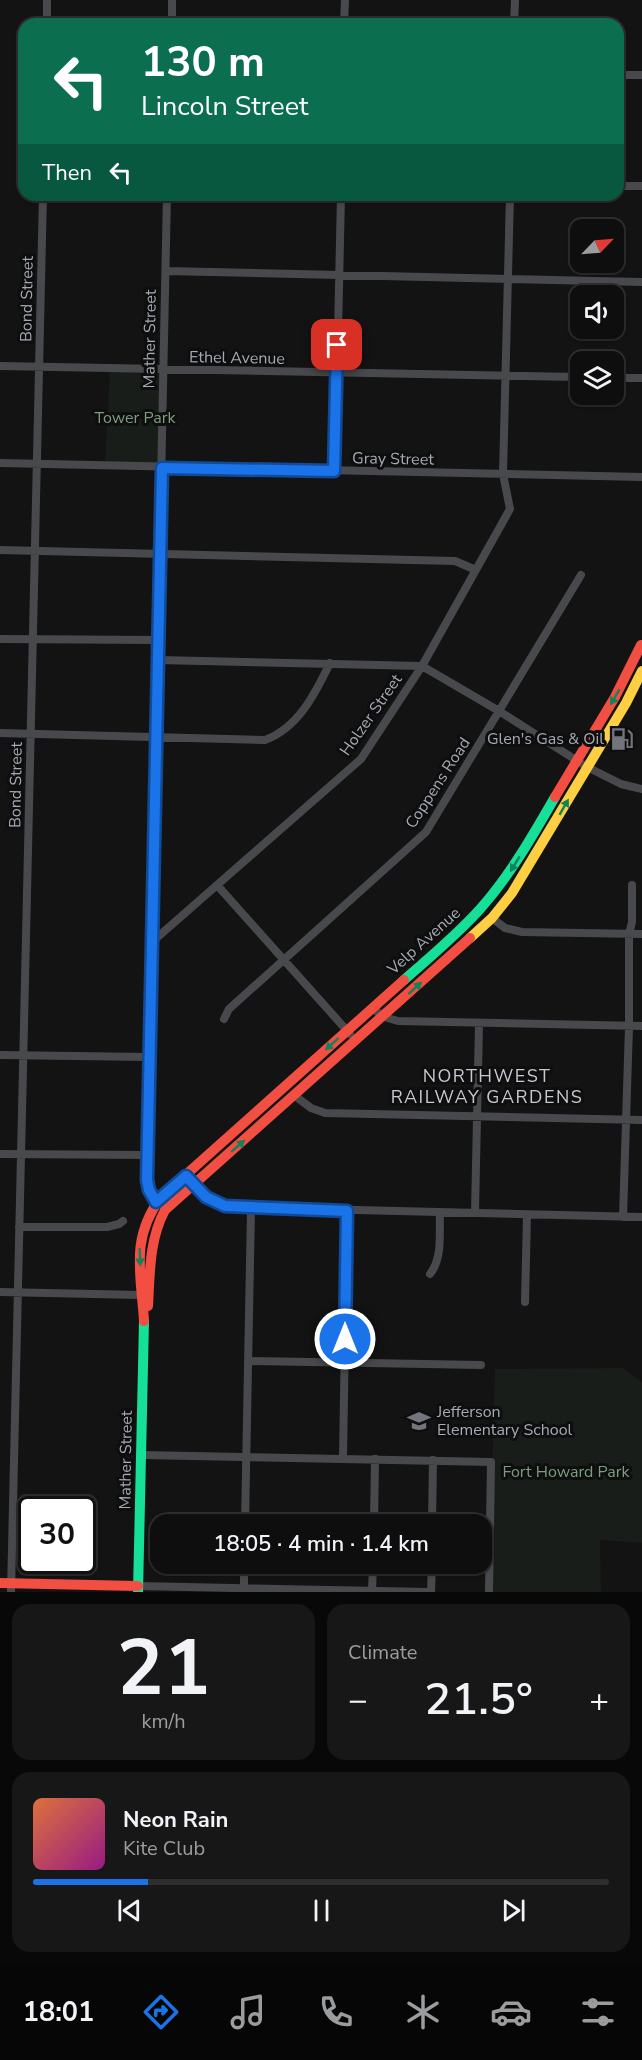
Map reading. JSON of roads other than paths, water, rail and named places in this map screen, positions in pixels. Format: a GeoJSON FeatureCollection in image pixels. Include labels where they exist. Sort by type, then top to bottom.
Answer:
{"type":"FeatureCollection","features":[{"type":"Feature","properties":{"kind":"main road"},"geometry":{"type":"LineString","coordinates":[[642,633],[642,646]]}},
{"type":"Feature","properties":{"kind":"main road","name":"Velp Avenue"},"geometry":{"type":"LineString","coordinates":[[156,1202],[465,925],[497,891],[617,694],[637,650],[642,646]]}},
{"type":"Feature","properties":{"kind":"main road","name":"Velp Avenue"},"geometry":{"type":"LineString","coordinates":[[165,1210],[384,1017],[492,918],[519,883],[626,703],[642,671]]}},
{"type":"Feature","properties":{"kind":"main road"},"geometry":{"type":"LineString","coordinates":[[626,703],[642,684]]}},
{"type":"Feature","properties":{"kind":"main road","name":"Mather Street"},"geometry":{"type":"LineString","coordinates":[[138,1589],[144,1328],[140,1241],[149,1213],[156,1202]]}},
{"type":"Feature","properties":{"kind":"main road","name":"Mather Street"},"geometry":{"type":"LineString","coordinates":[[144,1328],[154,1240],[165,1210]]}},
{"type":"Feature","properties":{"kind":"main road"},"geometry":{"type":"LineString","coordinates":[[8,1586],[138,1589]]}},
{"type":"Feature","properties":{"kind":"street"},"geometry":{"type":"LineString","coordinates":[[47,0],[47,18]]}},
{"type":"Feature","properties":{"kind":"street"},"geometry":{"type":"LineString","coordinates":[[172,0],[172,18]]}},
{"type":"Feature","properties":{"kind":"street"},"geometry":{"type":"LineString","coordinates":[[344,18],[345,0]]}},
{"type":"Feature","properties":{"kind":"street"},"geometry":{"type":"LineString","coordinates":[[514,18],[515,0]]}},
{"type":"Feature","properties":{"kind":"street"},"geometry":{"type":"LineString","coordinates":[[624,75],[642,75]]}},
{"type":"Feature","properties":{"kind":"street"},"geometry":{"type":"LineString","coordinates":[[624,186],[642,186]]}},
{"type":"Feature","properties":{"kind":"street","name":"Bond Street"},"geometry":{"type":"LineString","coordinates":[[8,1586],[18,1293],[43,201]]}},
{"type":"Feature","properties":{"kind":"street","name":"Mather Street"},"geometry":{"type":"LineString","coordinates":[[156,1202],[148,1186],[147,1155],[167,201]]}},
{"type":"Feature","properties":{"kind":"street"},"geometry":{"type":"LineString","coordinates":[[334,471],[340,201]]}},
{"type":"Feature","properties":{"kind":"street","name":"Holzer Street"},"geometry":{"type":"LineString","coordinates":[[152,942],[361,759],[422,666],[510,509],[503,475],[510,201]]}},
{"type":"Feature","properties":{"kind":"street"},"geometry":{"type":"LineString","coordinates":[[166,271],[642,282]]}},
{"type":"Feature","properties":{"kind":"street","name":"Ethel Avenue"},"geometry":{"type":"LineString","coordinates":[[0,366],[570,377]]}},
{"type":"Feature","properties":{"kind":"street"},"geometry":{"type":"LineString","coordinates":[[624,378],[642,378]]}},
{"type":"Feature","properties":{"kind":"street","name":"Gray Street"},"geometry":{"type":"LineString","coordinates":[[0,463],[642,477]]}},
{"type":"Feature","properties":{"kind":"street"},"geometry":{"type":"LineString","coordinates":[[0,550],[455,561],[476,570]]}},
{"type":"Feature","properties":{"kind":"street","name":"Coppens Road"},"geometry":{"type":"LineString","coordinates":[[224,1019],[229,1009],[426,832],[581,575]]}},
{"type":"Feature","properties":{"kind":"street"},"geometry":{"type":"LineString","coordinates":[[0,639],[158,640]]}},
{"type":"Feature","properties":{"kind":"street"},"geometry":{"type":"LineString","coordinates":[[158,660],[422,666],[499,711],[587,767],[621,784],[642,789]]}},
{"type":"Feature","properties":{"kind":"street"},"geometry":{"type":"LineString","coordinates":[[0,733],[265,740],[277,735],[299,716],[330,663]]}},
{"type":"Feature","properties":{"kind":"street"},"geometry":{"type":"LineString","coordinates":[[217,885],[356,1041]]}},
{"type":"Feature","properties":{"kind":"street"},"geometry":{"type":"LineString","coordinates":[[623,1217],[632,885]]}},
{"type":"Feature","properties":{"kind":"street"},"geometry":{"type":"LineString","coordinates":[[492,918],[514,932],[642,934]]}},
{"type":"Feature","properties":{"kind":"street"},"geometry":{"type":"LineString","coordinates":[[372,1008],[384,1017],[398,1021],[642,1026]]}},
{"type":"Feature","properties":{"kind":"street"},"geometry":{"type":"LineString","coordinates":[[475,1212],[479,1024]]}},
{"type":"Feature","properties":{"kind":"street"},"geometry":{"type":"LineString","coordinates":[[0,1054],[149,1057]]}},
{"type":"Feature","properties":{"kind":"street"},"geometry":{"type":"LineString","coordinates":[[295,1096],[311,1108],[325,1113],[642,1120]]}},
{"type":"Feature","properties":{"kind":"street"},"geometry":{"type":"LineString","coordinates":[[0,1154],[147,1155]]}},
{"type":"Feature","properties":{"kind":"street"},"geometry":{"type":"LineString","coordinates":[[186,1176],[216,1204],[251,1209],[642,1217]]}},
{"type":"Feature","properties":{"kind":"street"},"geometry":{"type":"LineString","coordinates":[[156,1202],[165,1210]]}},
{"type":"Feature","properties":{"kind":"street"},"geometry":{"type":"LineString","coordinates":[[245,1514],[251,1209]]}},
{"type":"Feature","properties":{"kind":"street"},"geometry":{"type":"LineString","coordinates":[[343,1458],[347,1211]]}},
{"type":"Feature","properties":{"kind":"street"},"geometry":{"type":"LineString","coordinates":[[430,1274],[436,1266],[438,1257],[440,1213]]}},
{"type":"Feature","properties":{"kind":"street"},"geometry":{"type":"LineString","coordinates":[[525,1302],[527,1215]]}},
{"type":"Feature","properties":{"kind":"street"},"geometry":{"type":"LineString","coordinates":[[19,1227],[107,1227],[123,1221]]}},
{"type":"Feature","properties":{"kind":"street"},"geometry":{"type":"LineString","coordinates":[[0,1292],[141,1295]]}},
{"type":"Feature","properties":{"kind":"street"},"geometry":{"type":"LineString","coordinates":[[248,1361],[481,1365]]}},
{"type":"Feature","properties":{"kind":"street"},"geometry":{"type":"LineString","coordinates":[[141,1455],[491,1462],[489,1592]]}},
{"type":"Feature","properties":{"kind":"street"},"geometry":{"type":"LineString","coordinates":[[374,1514],[375,1459]]}},
{"type":"Feature","properties":{"kind":"street"},"geometry":{"type":"LineString","coordinates":[[432,1514],[433,1460]]}},
{"type":"Feature","properties":{"kind":"street"},"geometry":{"type":"LineString","coordinates":[[244,1574],[244,1590]]}},
{"type":"Feature","properties":{"kind":"street"},"geometry":{"type":"LineString","coordinates":[[372,1591],[373,1574]]}},
{"type":"Feature","properties":{"kind":"street"},"geometry":{"type":"LineString","coordinates":[[138,1589],[430,1592],[431,1574]]}},
{"type":"Feature","properties":{"kind":"place","name":"Glen's Gas & Oil"},"geometry":{"type":"Point","coordinates":[622,739]}},
{"type":"Feature","properties":{"kind":"place","name":"Jefferson Elementary School"},"geometry":{"type":"Point","coordinates":[419,1421]}},
{"type":"Feature","properties":{"kind":"district","name":"NORTHWEST RAILWAY GARDENS"},"geometry":{"type":"Point","coordinates":[487,1086]}},
{"type":"Feature","properties":{"kind":"park label","name":"Tower Park"},"geometry":{"type":"Point","coordinates":[135,418]}},
{"type":"Feature","properties":{"kind":"park label","name":"Fort Howard Park"},"geometry":{"type":"Point","coordinates":[566,1472]}}]}
